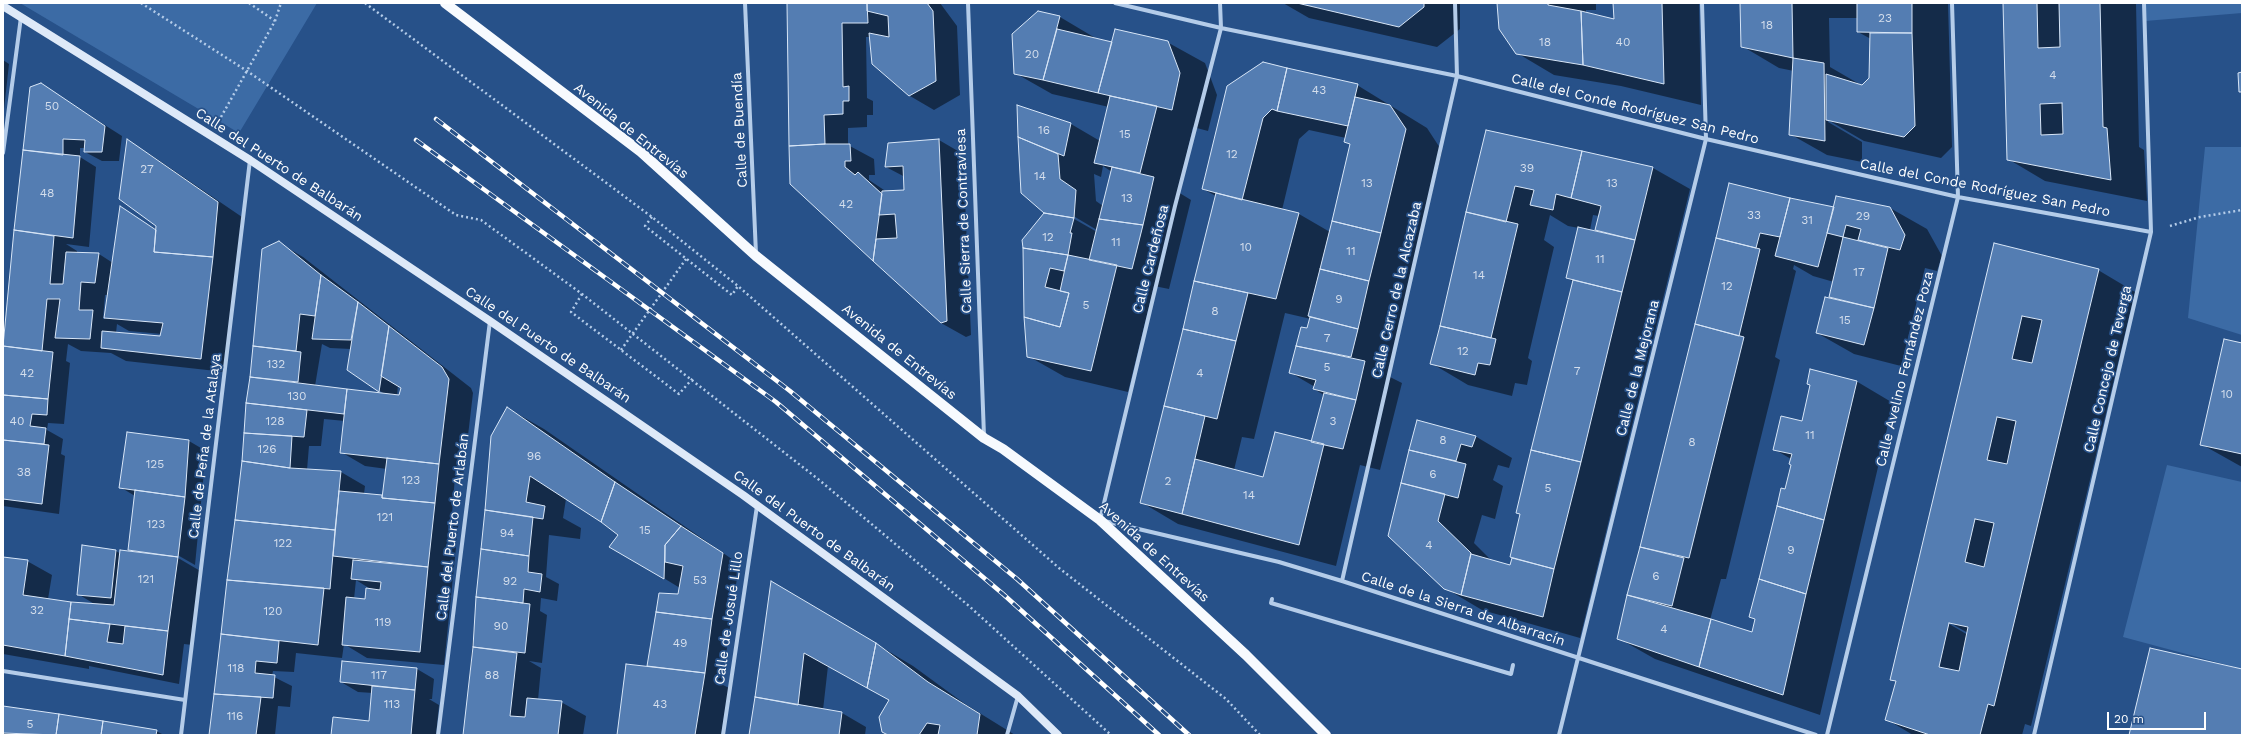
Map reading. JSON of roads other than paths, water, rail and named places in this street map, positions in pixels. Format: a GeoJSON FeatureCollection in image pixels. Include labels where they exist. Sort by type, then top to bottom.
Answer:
{"type":"FeatureCollection","features":[{"type":"Feature","properties":{"kind":"main road","name":"Avenida de Entrevías"},"geometry":{"type":"LineString","coordinates":[[445,3],[641,152],[756,256],[984,438],[1003,449],[1100,520],[1246,655],[1326,735]]}},
{"type":"Feature","properties":{"kind":"street","name":"Calle de Buendía"},"geometry":{"type":"LineString","coordinates":[[745,3],[756,256]]}},
{"type":"Feature","properties":{"kind":"street","name":"Calle Sierra de Contraviesa"},"geometry":{"type":"LineString","coordinates":[[968,3],[984,438]]}},
{"type":"Feature","properties":{"kind":"street","name":"Calle del Conde Rodríguez San Pedro"},"geometry":{"type":"LineString","coordinates":[[1115,3],[1221,28],[1457,76],[1706,139],[1958,197],[2151,232]]}},
{"type":"Feature","properties":{"kind":"street","name":"Calle Cardeñosa"},"geometry":{"type":"LineString","coordinates":[[1100,520],[1173,214],[1221,28],[1220,3]]}},
{"type":"Feature","properties":{"kind":"street","name":"Calle Cerro de la Alcazaba"},"geometry":{"type":"LineString","coordinates":[[1342,581],[1457,76],[1455,3]]}},
{"type":"Feature","properties":{"kind":"street","name":"Calle de la Mejorana"},"geometry":{"type":"LineString","coordinates":[[1559,735],[1706,139],[1702,3]]}},
{"type":"Feature","properties":{"kind":"street","name":"Calle Avelino Fernández Poza"},"geometry":{"type":"LineString","coordinates":[[1827,735],[1958,197],[1952,3]]}},
{"type":"Feature","properties":{"kind":"street","name":"Calle Concejo de Teverga"},"geometry":{"type":"LineString","coordinates":[[2034,735],[2151,232],[2144,3]]}},
{"type":"Feature","properties":{"kind":"street","name":"Calle del Puerto de Balbarán"},"geometry":{"type":"LineString","coordinates":[[3,6],[250,160],[490,321],[757,505],[1018,696],[1058,735]]}},
{"type":"Feature","properties":{"kind":"street"},"geometry":{"type":"LineString","coordinates":[[3,154],[21,16]]}},
{"type":"Feature","properties":{"kind":"street","name":"Calle de Peña de la Atalaya"},"geometry":{"type":"LineString","coordinates":[[181,735],[250,160]]}},
{"type":"Feature","properties":{"kind":"street","name":"Calle del Puerto de Arlabán"},"geometry":{"type":"LineString","coordinates":[[438,735],[490,321]]}},
{"type":"Feature","properties":{"kind":"street","name":"Calle de Josué Lillo"},"geometry":{"type":"LineString","coordinates":[[723,735],[757,505]]}},
{"type":"Feature","properties":{"kind":"street","name":"Calle de la Sierra de Albarracín"},"geometry":{"type":"LineString","coordinates":[[1100,520],[1279,562],[1342,581],[1578,659],[1816,735]]}},
{"type":"Feature","properties":{"kind":"street"},"geometry":{"type":"LineString","coordinates":[[1272,599],[1271,603],[1510,674],[1513,665]]}},
{"type":"Feature","properties":{"kind":"street"},"geometry":{"type":"LineString","coordinates":[[3,671],[185,700]]}},
{"type":"Feature","properties":{"kind":"street"},"geometry":{"type":"LineString","coordinates":[[1007,735],[1018,696]]}},
{"type":"Feature","properties":{"kind":"railway"},"geometry":{"type":"LineString","coordinates":[[436,119],[790,391],[1017,579],[1189,735]]}},
{"type":"Feature","properties":{"kind":"railway"},"geometry":{"type":"LineString","coordinates":[[416,140],[776,402],[1003,594],[1159,735]]}}]}
